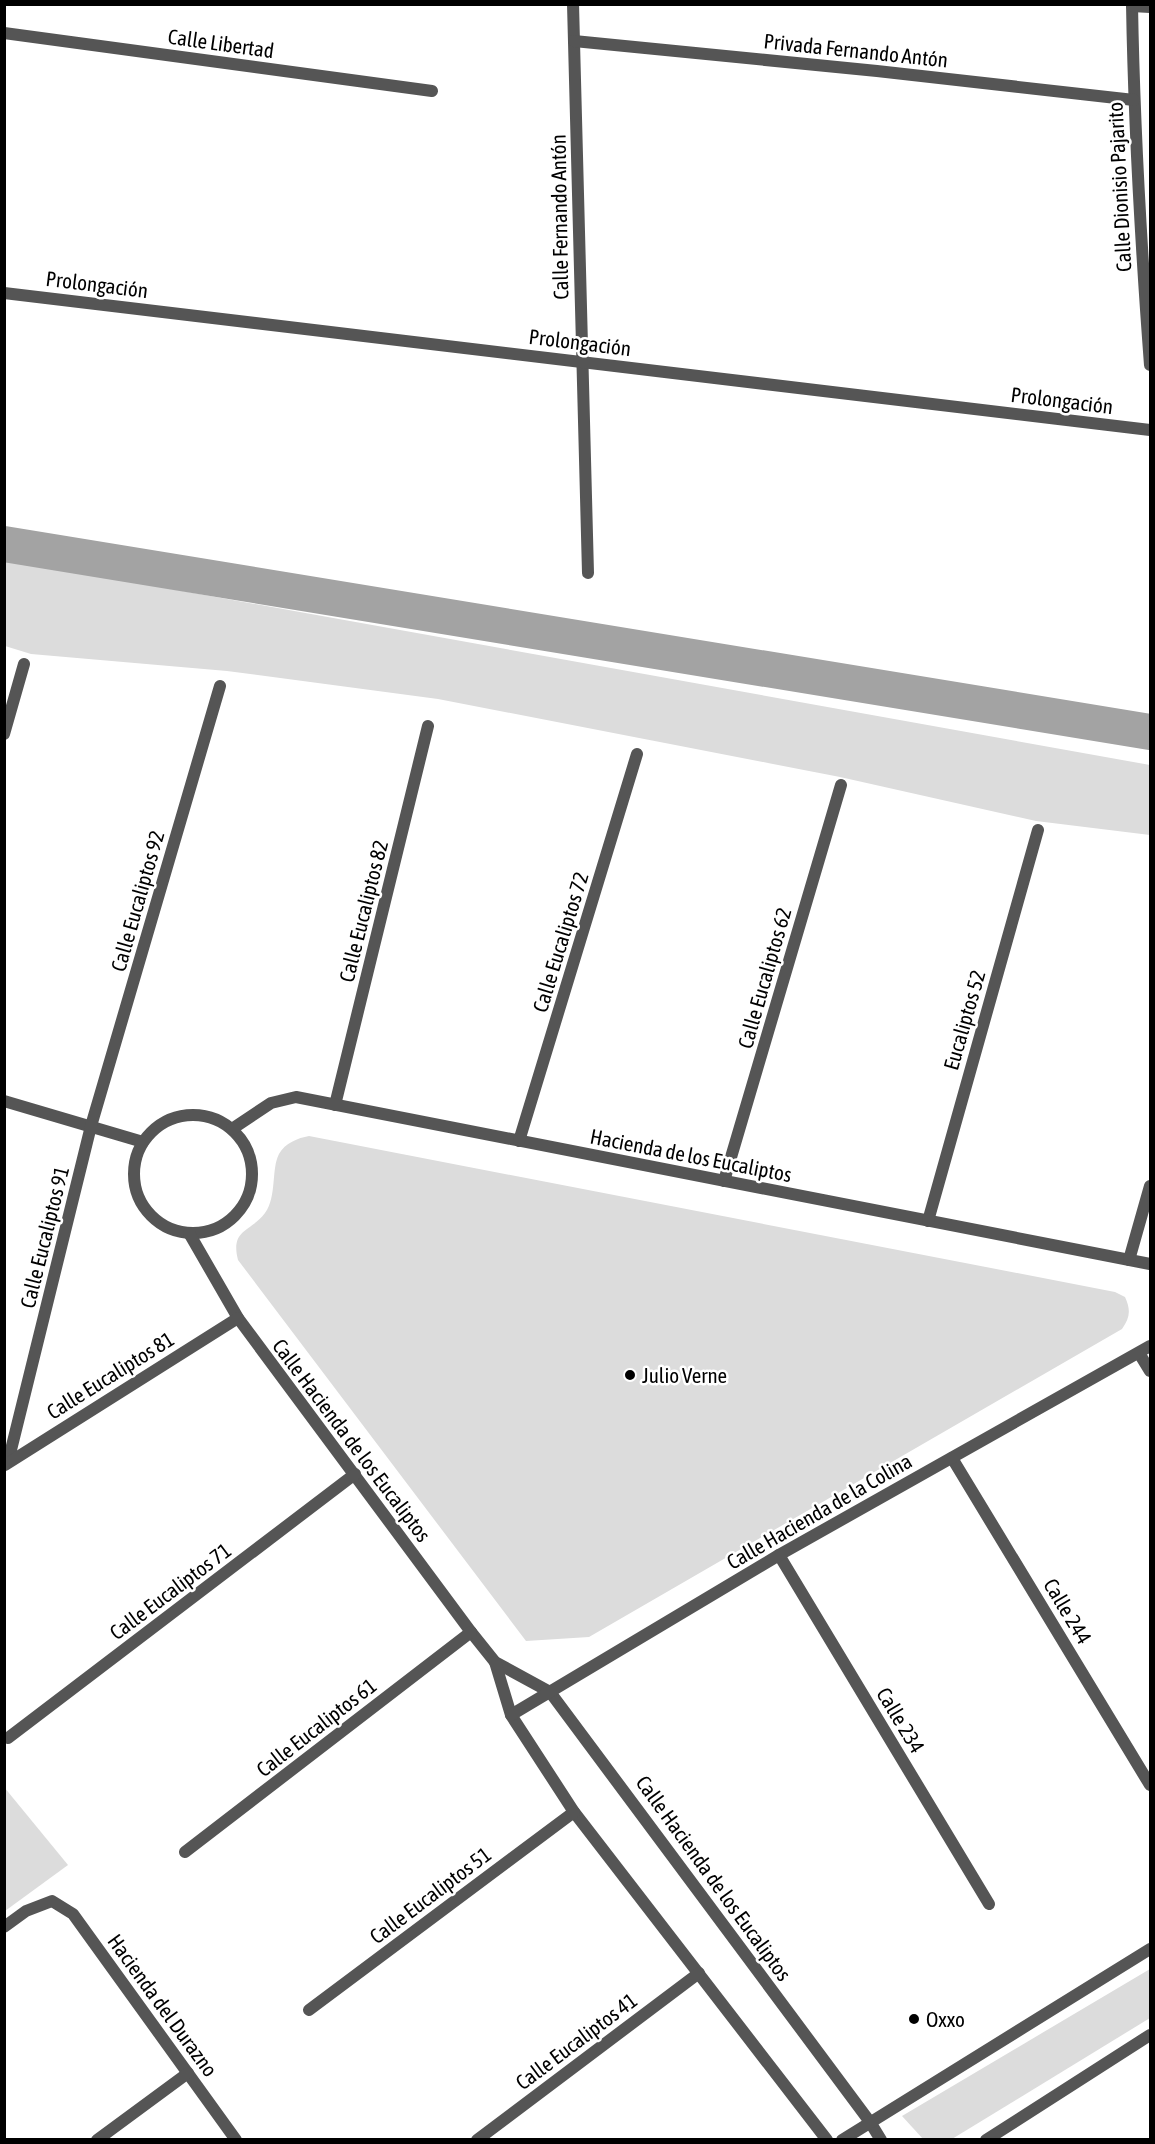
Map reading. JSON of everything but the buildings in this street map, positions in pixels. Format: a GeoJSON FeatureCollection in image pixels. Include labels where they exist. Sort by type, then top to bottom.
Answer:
{"type":"FeatureCollection","features":[{"type":"Feature","properties":{"kind":"street","name":"Calle Fernando Antón"},"geometry":{"type":"LineString","coordinates":[[573,4],[588,573]]}},
{"type":"Feature","properties":{"kind":"street","name":"Calle Dionisio Pajarito"},"geometry":{"type":"LineString","coordinates":[[1150,7],[1132,5],[1134,100],[1146,237],[1150,365]]}},
{"type":"Feature","properties":{"kind":"street","name":"Calle Libertad"},"geometry":{"type":"LineString","coordinates":[[4,33],[432,92]]}},
{"type":"Feature","properties":{"kind":"street","name":"Privada Fernando Antón"},"geometry":{"type":"LineString","coordinates":[[574,41],[877,71],[1134,100]]}},
{"type":"Feature","properties":{"kind":"street","name":"Prolongación"},"geometry":{"type":"LineString","coordinates":[[4,293],[1150,430]]}},
{"type":"Feature","properties":{"kind":"street"},"geometry":{"type":"LineString","coordinates":[[4,734],[24,664]]}},
{"type":"Feature","properties":{"kind":"street","name":"Calle Eucaliptos 92"},"geometry":{"type":"LineString","coordinates":[[92,1126],[220,686]]}},
{"type":"Feature","properties":{"kind":"street","name":"Calle Eucaliptos 82"},"geometry":{"type":"LineString","coordinates":[[335,1105],[428,726]]}},
{"type":"Feature","properties":{"kind":"street","name":"Calle Eucaliptos 72"},"geometry":{"type":"LineString","coordinates":[[519,1141],[637,754]]}},
{"type":"Feature","properties":{"kind":"street","name":"Calle Eucaliptos 62"},"geometry":{"type":"LineString","coordinates":[[724,1181],[841,785]]}},
{"type":"Feature","properties":{"kind":"street","name":"Eucaliptos 52"},"geometry":{"type":"LineString","coordinates":[[928,1221],[1038,830]]}},
{"type":"Feature","properties":{"kind":"street","name":"Hacienda de los Eucaliptos"},"geometry":{"type":"LineString","coordinates":[[232,1130],[271,1103],[296,1097],[1150,1264]]}},
{"type":"Feature","properties":{"kind":"street"},"geometry":{"type":"LineString","coordinates":[[4,1101],[143,1142]]}},
{"type":"Feature","properties":{"kind":"street"},"geometry":{"type":"LineString","coordinates":[[185,1115],[210,1117],[232,1130],[247,1149],[251,1173],[247,1197],[234,1217],[213,1230],[189,1233],[165,1227],[146,1212],[135,1189],[134,1165],[143,1142],[161,1123],[185,1115]]}},
{"type":"Feature","properties":{"kind":"street","name":"Calle Eucaliptos 91"},"geometry":{"type":"LineString","coordinates":[[6,1464],[92,1126]]}},
{"type":"Feature","properties":{"kind":"street"},"geometry":{"type":"LineString","coordinates":[[1129,1260],[1150,1186]]}},
{"type":"Feature","properties":{"kind":"street","name":"Calle Hacienda de los Eucaliptos"},"geometry":{"type":"LineString","coordinates":[[189,1233],[238,1318],[495,1662],[511,1715],[574,1812],[828,2139]]}},
{"type":"Feature","properties":{"kind":"street","name":"Calle Eucaliptos 81"},"geometry":{"type":"LineString","coordinates":[[6,1464],[238,1318]]}},
{"type":"Feature","properties":{"kind":"street","name":"Calle Hacienda de la Colina"},"geometry":{"type":"LineString","coordinates":[[511,1715],[779,1555],[1150,1346]]}},
{"type":"Feature","properties":{"kind":"street"},"geometry":{"type":"LineString","coordinates":[[1139,1353],[1150,1371]]}},
{"type":"Feature","properties":{"kind":"street","name":"Calle 244"},"geometry":{"type":"LineString","coordinates":[[952,1458],[1150,1785]]}},
{"type":"Feature","properties":{"kind":"street","name":"Calle Eucaliptos 71"},"geometry":{"type":"LineString","coordinates":[[8,1738],[355,1474]]}},
{"type":"Feature","properties":{"kind":"street","name":"Calle 234"},"geometry":{"type":"LineString","coordinates":[[779,1555],[989,1904]]}},
{"type":"Feature","properties":{"kind":"street","name":"Calle Eucaliptos 61"},"geometry":{"type":"LineString","coordinates":[[185,1852],[471,1632]]}},
{"type":"Feature","properties":{"kind":"street","name":"Calle Hacienda de los Eucaliptos"},"geometry":{"type":"LineString","coordinates":[[495,1662],[550,1692],[881,2139]]}},
{"type":"Feature","properties":{"kind":"street","name":"Calle Eucaliptos 51"},"geometry":{"type":"LineString","coordinates":[[309,2010],[574,1812]]}},
{"type":"Feature","properties":{"kind":"street","name":"Hacienda del Durazno"},"geometry":{"type":"LineString","coordinates":[[4,1927],[26,1911],[52,1901],[73,1914],[236,2139]]}},
{"type":"Feature","properties":{"kind":"street"},"geometry":{"type":"LineString","coordinates":[[842,2139],[1150,1949]]}},
{"type":"Feature","properties":{"kind":"street","name":"Calle Eucaliptos 41"},"geometry":{"type":"LineString","coordinates":[[477,2139],[699,1973]]}},
{"type":"Feature","properties":{"kind":"street"},"geometry":{"type":"LineString","coordinates":[[986,2139],[1150,2035]]}},
{"type":"Feature","properties":{"kind":"street"},"geometry":{"type":"LineString","coordinates":[[97,2139],[188,2073]]}},
{"type":"Feature","properties":{"kind":"shaded area"},"geometry":{"type":"Polygon","coordinates":[[[5,559],[1150,765],[1150,835],[1036,821],[840,777],[438,699],[227,671],[31,654],[5,646],[5,559]]]}},
{"type":"Feature","properties":{"kind":"shaded area"},"geometry":{"type":"Polygon","coordinates":[[[309,1136],[1115,1292],[1125,1297],[1129,1310],[1128,1317],[1122,1329],[589,1637],[526,1641],[238,1260],[236,1250],[239,1237],[265,1213],[269,1206],[279,1154],[292,1142],[309,1136]]]}},
{"type":"Feature","properties":{"kind":"shaded area"},"geometry":{"type":"Polygon","coordinates":[[[4,1787],[68,1865],[5,1911],[4,1911],[4,1787]]]}},
{"type":"Feature","properties":{"kind":"shaded area"},"geometry":{"type":"Polygon","coordinates":[[[1150,1969],[1150,2018],[952,2139],[923,2139],[902,2116],[1150,1969]]]}},
{"type":"Feature","properties":{"kind":"waterway"},"geometry":{"type":"LineString","coordinates":[[4,544],[1150,732]]}},
{"type":"Feature","properties":{"kind":"place","name":"Julio Verne"},"geometry":{"type":"Point","coordinates":[630,1375]}},
{"type":"Feature","properties":{"kind":"place","name":"Oxxo"},"geometry":{"type":"Point","coordinates":[914,2019]}}]}
